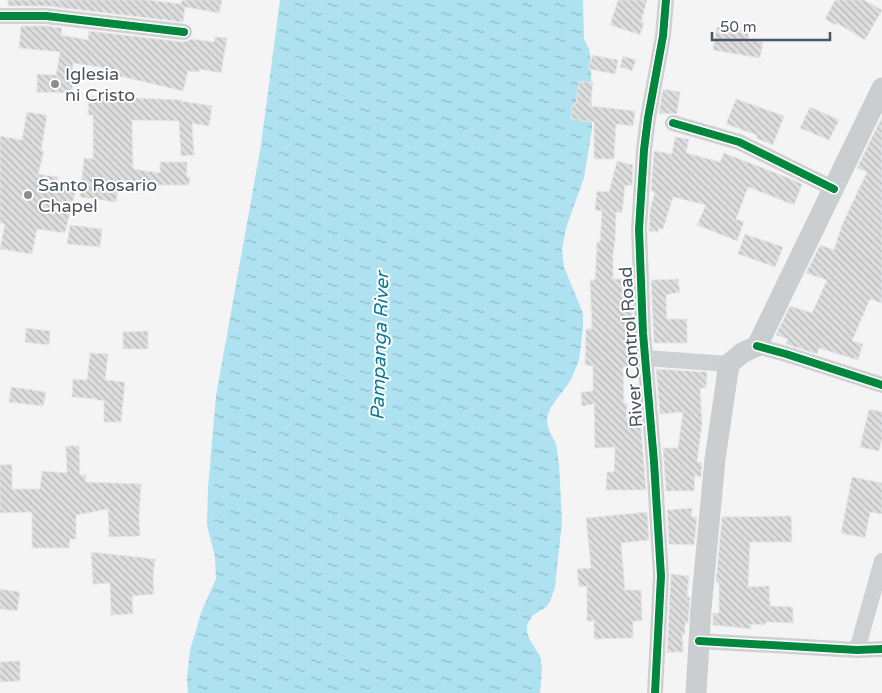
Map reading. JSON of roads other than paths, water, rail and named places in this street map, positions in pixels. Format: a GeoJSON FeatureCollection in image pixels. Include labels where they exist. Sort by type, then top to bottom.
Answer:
{"type":"FeatureCollection","features":[{"type":"Feature","properties":{"kind":"main road"},"geometry":{"type":"LineString","coordinates":[[696,693],[715,459],[729,364],[742,352],[757,346],[882,88]]}},
{"type":"Feature","properties":{"kind":"street"},"geometry":{"type":"LineString","coordinates":[[0,11],[1,0]]}},
{"type":"Feature","properties":{"kind":"street","name":"River Control Road"},"geometry":{"type":"LineString","coordinates":[[654,693],[661,576],[645,358],[639,229],[644,150],[663,36],[666,0]]}},
{"type":"Feature","properties":{"kind":"street"},"geometry":{"type":"LineString","coordinates":[[0,16],[46,16],[184,32]]}},
{"type":"Feature","properties":{"kind":"street"},"geometry":{"type":"LineString","coordinates":[[673,123],[739,142],[834,189]]}},
{"type":"Feature","properties":{"kind":"street"},"geometry":{"type":"LineString","coordinates":[[757,346],[882,385]]}},
{"type":"Feature","properties":{"kind":"street"},"geometry":{"type":"LineString","coordinates":[[645,358],[729,364]]}},
{"type":"Feature","properties":{"kind":"street"},"geometry":{"type":"LineString","coordinates":[[856,650],[882,561]]}},
{"type":"Feature","properties":{"kind":"street"},"geometry":{"type":"LineString","coordinates":[[699,641],[856,650],[882,648]]}},
{"type":"Feature","properties":{"kind":"water","name":"Pampanga River"},"geometry":{"type":"Polygon","coordinates":[[[280,0],[583,0],[584,39],[589,49],[591,63],[592,129],[584,178],[566,228],[562,250],[564,267],[583,313],[583,328],[579,360],[571,380],[551,407],[547,417],[548,428],[556,444],[559,464],[562,522],[555,587],[550,602],[532,616],[527,625],[527,633],[540,656],[542,668],[540,693],[188,693],[187,678],[190,650],[202,610],[216,579],[215,557],[207,525],[208,488],[216,396],[261,145],[280,0]]]}},
{"type":"Feature","properties":{"kind":"place","name":"Iglesia ni Cristo"},"geometry":{"type":"Point","coordinates":[55,84]}},
{"type":"Feature","properties":{"kind":"place","name":"Santo Rosario Chapel"},"geometry":{"type":"Point","coordinates":[28,195]}}]}
